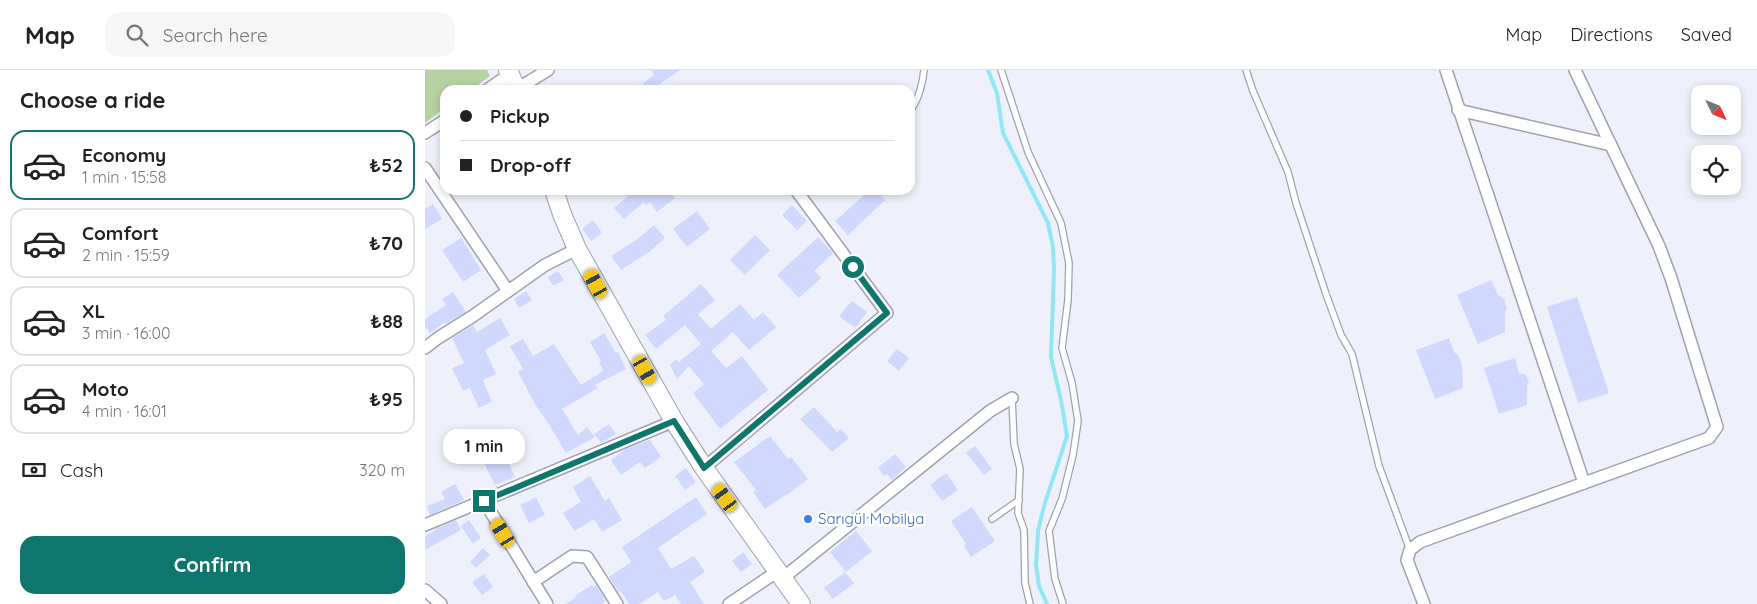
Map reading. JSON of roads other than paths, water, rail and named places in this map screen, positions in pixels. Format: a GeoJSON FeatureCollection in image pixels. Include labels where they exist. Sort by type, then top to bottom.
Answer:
{"type":"FeatureCollection","features":[{"type":"Feature","properties":{"kind":"main road"},"geometry":{"type":"LineString","coordinates":[[556,195],[577,249],[674,421],[704,468],[801,604]]}},
{"type":"Feature","properties":{"kind":"street"},"geometry":{"type":"LineString","coordinates":[[513,81],[548,70]]}},
{"type":"Feature","properties":{"kind":"street"},"geometry":{"type":"LineString","coordinates":[[1446,70],[1584,483]]}},
{"type":"Feature","properties":{"kind":"street"},"geometry":{"type":"LineString","coordinates":[[1424,604],[1407,560],[1410,550],[1420,542],[1709,438],[1717,426],[1671,278],[1659,246],[1575,70]]}},
{"type":"Feature","properties":{"kind":"street"},"geometry":{"type":"LineString","coordinates":[[1458,110],[1611,145]]}},
{"type":"Feature","properties":{"kind":"street"},"geometry":{"type":"LineString","coordinates":[[425,134],[440,124]]}},
{"type":"Feature","properties":{"kind":"street"},"geometry":{"type":"LineString","coordinates":[[425,168],[440,190]]}},
{"type":"Feature","properties":{"kind":"street"},"geometry":{"type":"LineString","coordinates":[[443,195],[509,291]]}},
{"type":"Feature","properties":{"kind":"street"},"geometry":{"type":"LineString","coordinates":[[704,468],[887,313],[800,195]]}},
{"type":"Feature","properties":{"kind":"street"},"geometry":{"type":"LineString","coordinates":[[425,348],[545,265],[577,249]]}},
{"type":"Feature","properties":{"kind":"street"},"geometry":{"type":"LineString","coordinates":[[729,604],[781,574],[990,411],[1012,398]]}},
{"type":"Feature","properties":{"kind":"street"},"geometry":{"type":"LineString","coordinates":[[425,525],[674,421]]}},
{"type":"Feature","properties":{"kind":"street"},"geometry":{"type":"LineString","coordinates":[[484,501],[547,604]]}},
{"type":"Feature","properties":{"kind":"street"},"geometry":{"type":"LineString","coordinates":[[533,582],[572,556],[587,557],[617,604]]}},
{"type":"Feature","properties":{"kind":"street"},"geometry":{"type":"LineString","coordinates":[[425,590],[441,604]]}},
{"type":"Feature","properties":{"kind":"lane"},"geometry":{"type":"LineString","coordinates":[[915,99],[924,70]]}},
{"type":"Feature","properties":{"kind":"lane"},"geometry":{"type":"LineString","coordinates":[[1001,70],[1028,152],[1061,223],[1069,262],[1068,300],[1062,348],[1072,383],[1078,421],[1073,455],[1062,499],[1049,531],[1055,578],[1063,604]]}},
{"type":"Feature","properties":{"kind":"lane"},"geometry":{"type":"LineString","coordinates":[[1246,70],[1253,91],[1288,172],[1296,203],[1326,294],[1341,335],[1352,354],[1379,466],[1410,550]]}},
{"type":"Feature","properties":{"kind":"lane"},"geometry":{"type":"LineString","coordinates":[[1012,398],[1014,444],[1020,469],[1018,514],[1024,530],[1025,583],[1030,604]]}},
{"type":"Feature","properties":{"kind":"lane"},"geometry":{"type":"LineString","coordinates":[[992,518],[1019,500]]}},
{"type":"Feature","properties":{"kind":"waterway"},"geometry":{"type":"LineString","coordinates":[[988,70],[997,93],[1003,133],[1048,223],[1053,247],[1051,357],[1067,436],[1044,506],[1038,531],[1036,565],[1039,586],[1047,604]]}},
{"type":"Feature","properties":{"kind":"place","name":"Sarıgül Mobilya"},"geometry":{"type":"Point","coordinates":[808,519]}}]}
